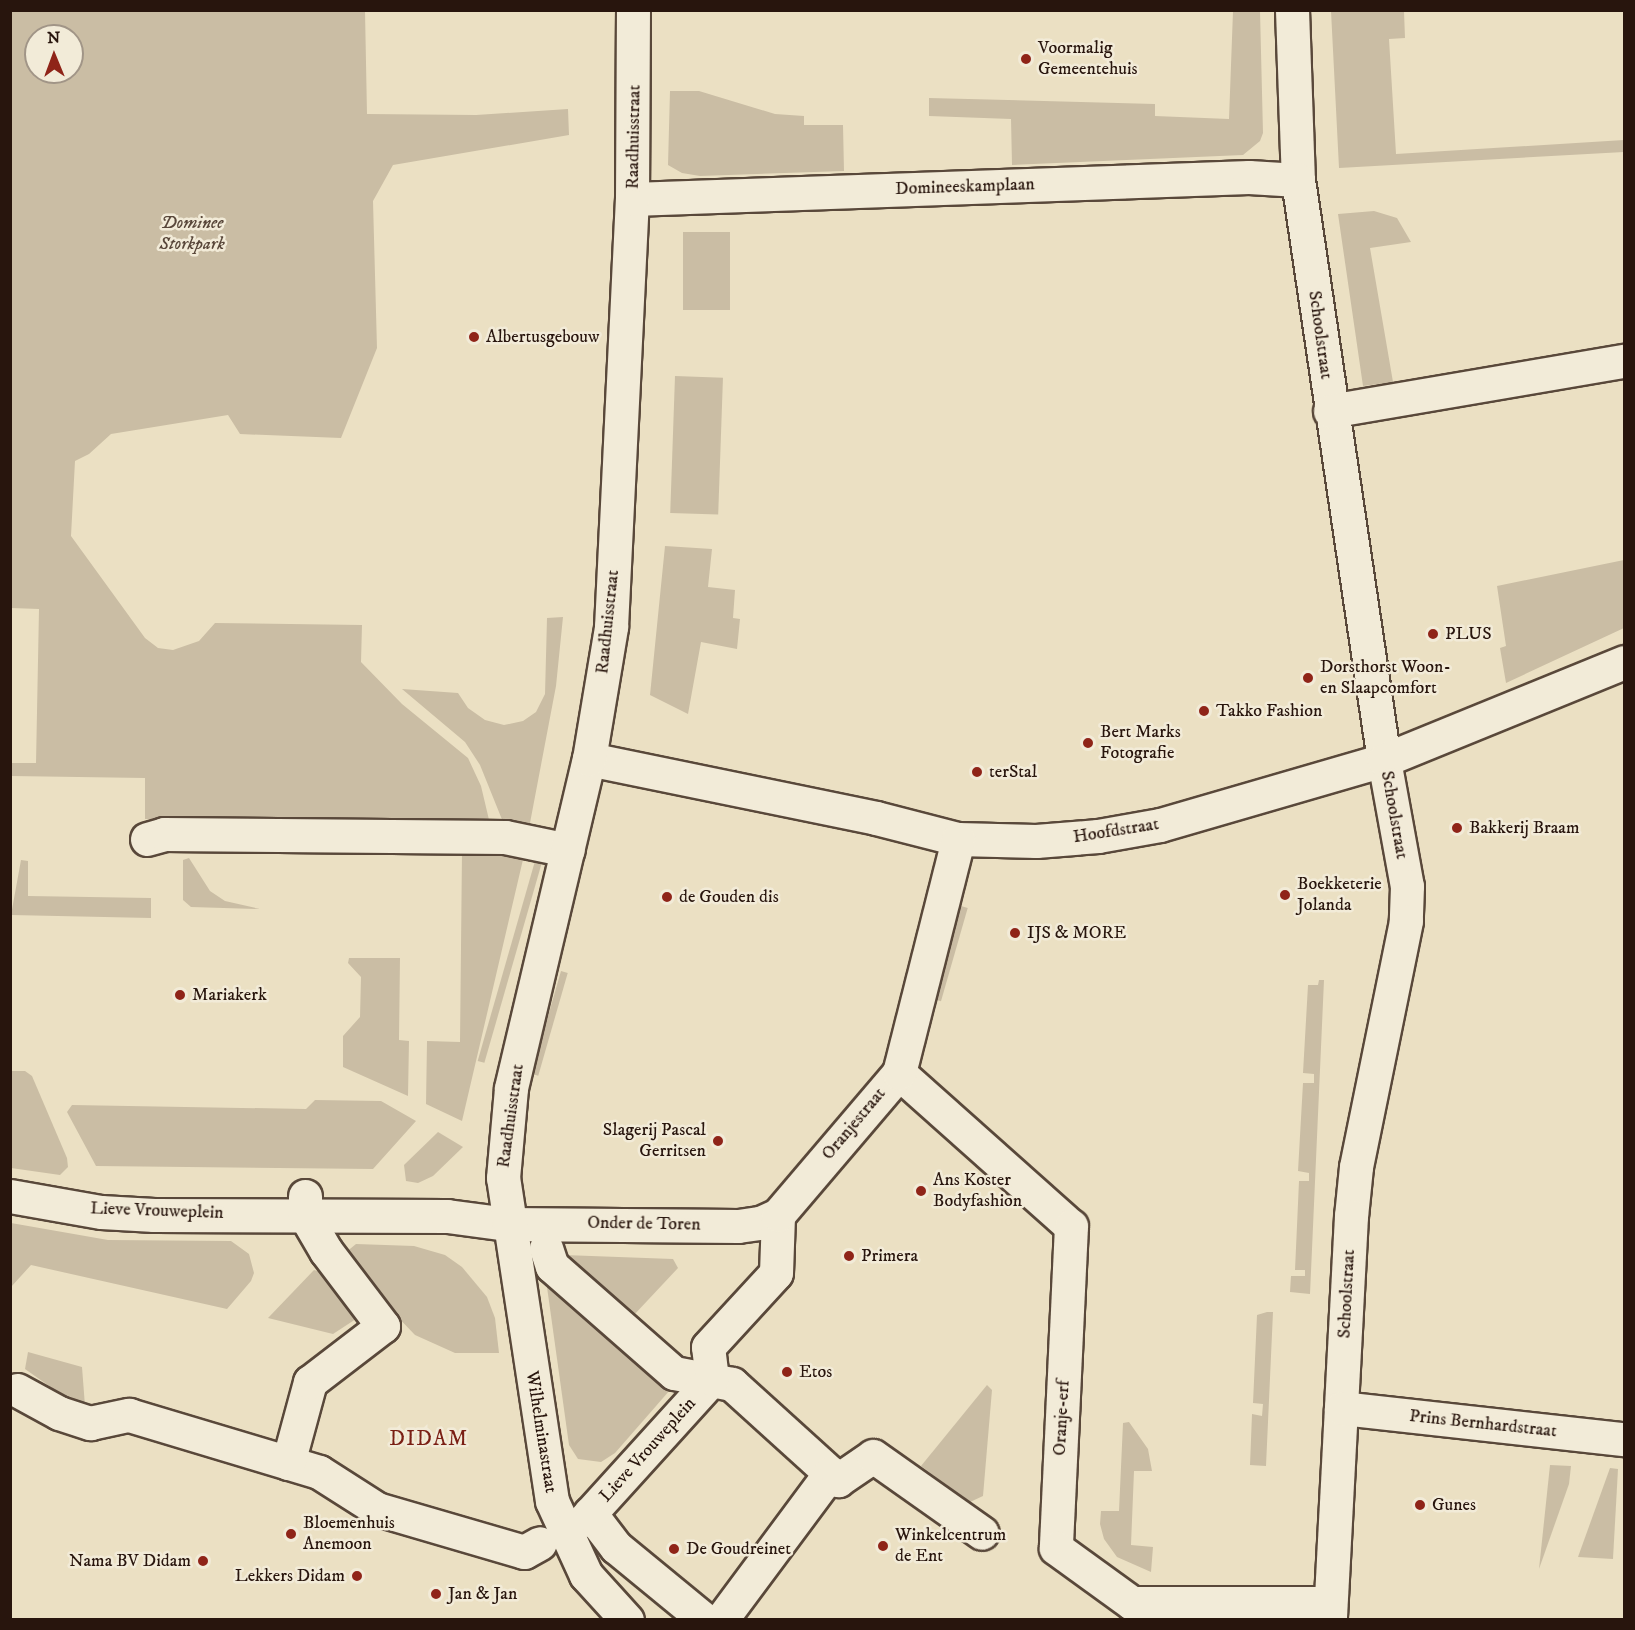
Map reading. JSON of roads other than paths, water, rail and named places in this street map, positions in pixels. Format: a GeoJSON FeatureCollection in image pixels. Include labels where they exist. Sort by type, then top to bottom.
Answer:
{"type":"FeatureCollection","features":[{"type":"Feature","properties":{"kind":"street","name":"Raadhuisstraat"},"geometry":{"type":"LineString","coordinates":[[508,1224],[503,1178],[512,1088],[589,759],[611,627],[632,199],[633,10]]}},
{"type":"Feature","properties":{"kind":"street","name":"Schoolstraat"},"geometry":{"type":"LineString","coordinates":[[1292,10],[1298,180],[1330,411],[1407,904],[1356,1167],[1330,1611]]}},
{"type":"Feature","properties":{"kind":"street","name":"Domineeskamplaan"},"geometry":{"type":"LineString","coordinates":[[632,199],[1237,177],[1298,180]]}},
{"type":"Feature","properties":{"kind":"street"},"geometry":{"type":"LineString","coordinates":[[1330,411],[1624,361]]}},
{"type":"Feature","properties":{"kind":"street","name":"Hoofdstraat"},"geometry":{"type":"LineString","coordinates":[[589,759],[876,818],[958,839],[1036,841],[1098,836],[1160,825],[1384,760],[1624,662]]}},
{"type":"Feature","properties":{"kind":"street"},"geometry":{"type":"LineString","coordinates":[[147,839],[164,834],[505,837],[568,850]]}},
{"type":"Feature","properties":{"kind":"street","name":"Oranjestraat"},"geometry":{"type":"LineString","coordinates":[[778,1215],[899,1073],[958,839]]}},
{"type":"Feature","properties":{"kind":"street","name":"Oranje-erf"},"geometry":{"type":"LineString","coordinates":[[899,1073],[1071,1226],[1056,1548],[1132,1603],[1330,1611]]}},
{"type":"Feature","properties":{"kind":"street","name":"Lieve Vrouweplein"},"geometry":{"type":"LineString","coordinates":[[10,1196],[100,1212],[305,1205],[447,1216],[508,1224]]}},
{"type":"Feature","properties":{"kind":"street"},"geometry":{"type":"LineString","coordinates":[[288,1463],[310,1382],[383,1326],[339,1271],[305,1205]]}},
{"type":"Feature","properties":{"kind":"street"},"geometry":{"type":"LineString","coordinates":[[778,1215],[776,1273],[708,1347],[722,1381],[838,1480],[873,1456],[982,1533]]}},
{"type":"Feature","properties":{"kind":"street","name":"Onder de Toren"},"geometry":{"type":"LineString","coordinates":[[508,1224],[738,1226],[760,1223],[778,1215]]}},
{"type":"Feature","properties":{"kind":"street","name":"Wilhelminastraat"},"geometry":{"type":"LineString","coordinates":[[508,1224],[552,1501],[586,1575],[627,1620]]}},
{"type":"Feature","properties":{"kind":"street","name":"Lieve Vrouweplein"},"geometry":{"type":"LineString","coordinates":[[546,1248],[552,1266],[674,1373],[722,1381]]}},
{"type":"Feature","properties":{"kind":"street","name":"Lieve Vrouweplein"},"geometry":{"type":"LineString","coordinates":[[705,1620],[616,1547],[587,1517],[722,1381]]}},
{"type":"Feature","properties":{"kind":"street"},"geometry":{"type":"LineString","coordinates":[[17,1390],[59,1413],[90,1423],[129,1415],[319,1472],[377,1509],[524,1552],[540,1544]]}},
{"type":"Feature","properties":{"kind":"street","name":"Prins Bernhardstraat"},"geometry":{"type":"LineString","coordinates":[[1341,1408],[1624,1439]]}},
{"type":"Feature","properties":{"kind":"street"},"geometry":{"type":"LineString","coordinates":[[721,1620],[830,1473]]}},
{"type":"Feature","properties":{"kind":"place","name":"Voormalig Gemeentehuis"},"geometry":{"type":"Point","coordinates":[1026,59]}},
{"type":"Feature","properties":{"kind":"place","name":"Albertusgebouw"},"geometry":{"type":"Point","coordinates":[474,337]}},
{"type":"Feature","properties":{"kind":"place","name":"PLUS"},"geometry":{"type":"Point","coordinates":[1433,634]}},
{"type":"Feature","properties":{"kind":"place","name":"Dorsthorst Woon- en Slaapcomfort"},"geometry":{"type":"Point","coordinates":[1308,678]}},
{"type":"Feature","properties":{"kind":"place","name":"Takko Fashion"},"geometry":{"type":"Point","coordinates":[1204,711]}},
{"type":"Feature","properties":{"kind":"place","name":"Bert Marks Fotografie"},"geometry":{"type":"Point","coordinates":[1088,743]}},
{"type":"Feature","properties":{"kind":"place","name":"terStal"},"geometry":{"type":"Point","coordinates":[977,772]}},
{"type":"Feature","properties":{"kind":"place","name":"Bakkerij Braam"},"geometry":{"type":"Point","coordinates":[1457,828]}},
{"type":"Feature","properties":{"kind":"place","name":"Boekketerie Jolanda"},"geometry":{"type":"Point","coordinates":[1285,895]}},
{"type":"Feature","properties":{"kind":"place","name":"de Gouden dis"},"geometry":{"type":"Point","coordinates":[667,897]}},
{"type":"Feature","properties":{"kind":"place","name":"IJS & MORE"},"geometry":{"type":"Point","coordinates":[1015,933]}},
{"type":"Feature","properties":{"kind":"place","name":"Mariakerk"},"geometry":{"type":"Point","coordinates":[180,995]}},
{"type":"Feature","properties":{"kind":"place","name":"Slagerij Pascal Gerritsen"},"geometry":{"type":"Point","coordinates":[718,1141]}},
{"type":"Feature","properties":{"kind":"place","name":"Ans Koster Bodyfashion"},"geometry":{"type":"Point","coordinates":[921,1191]}},
{"type":"Feature","properties":{"kind":"place","name":"Primera"},"geometry":{"type":"Point","coordinates":[849,1256]}},
{"type":"Feature","properties":{"kind":"place","name":"Etos"},"geometry":{"type":"Point","coordinates":[787,1372]}},
{"type":"Feature","properties":{"kind":"place","name":"Gunes"},"geometry":{"type":"Point","coordinates":[1420,1505]}},
{"type":"Feature","properties":{"kind":"place","name":"Bloemenhuis Anemoon"},"geometry":{"type":"Point","coordinates":[291,1534]}},
{"type":"Feature","properties":{"kind":"place","name":"Winkelcentrum de Ent"},"geometry":{"type":"Point","coordinates":[883,1546]}},
{"type":"Feature","properties":{"kind":"place","name":"De Goudreinet"},"geometry":{"type":"Point","coordinates":[674,1549]}},
{"type":"Feature","properties":{"kind":"place","name":"Nama BV Didam"},"geometry":{"type":"Point","coordinates":[203,1561]}},
{"type":"Feature","properties":{"kind":"place","name":"Lekkers Didam"},"geometry":{"type":"Point","coordinates":[357,1576]}},
{"type":"Feature","properties":{"kind":"place","name":"Jan & Jan"},"geometry":{"type":"Point","coordinates":[436,1594]}},
{"type":"Feature","properties":{"kind":"district","name":"DIDAM"},"geometry":{"type":"Point","coordinates":[429,1439]}},
{"type":"Feature","properties":{"kind":"park label","name":"Dominee Storkpark"},"geometry":{"type":"Point","coordinates":[192,234]}}]}
